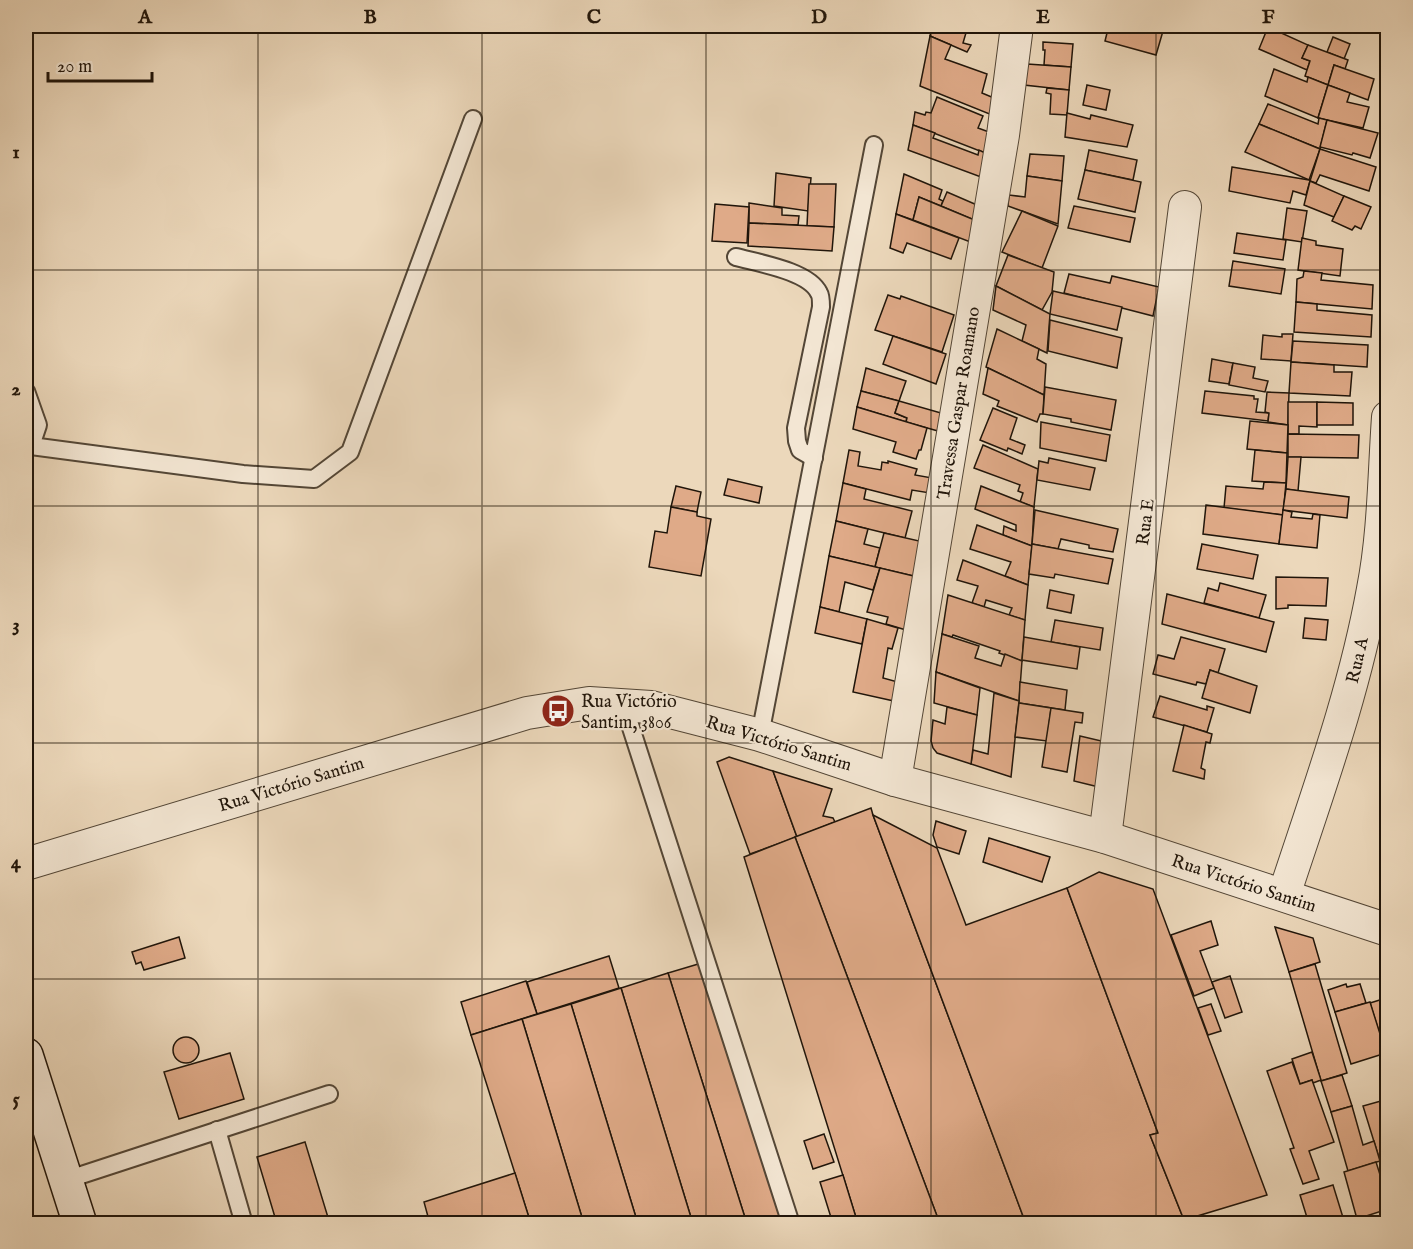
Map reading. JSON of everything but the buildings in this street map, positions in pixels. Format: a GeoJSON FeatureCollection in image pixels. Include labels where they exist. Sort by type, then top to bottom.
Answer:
{"type":"FeatureCollection","features":[{"type":"Feature","properties":{"kind":"street","name":"Travessa Gaspar Roamano"},"geometry":{"type":"LineString","coordinates":[[895,780],[1002,135],[1017,26]]}},
{"type":"Feature","properties":{"kind":"street","name":"Rua E"},"geometry":{"type":"LineString","coordinates":[[1105,837],[1185,207]]}},
{"type":"Feature","properties":{"kind":"street","name":"Rua A"},"geometry":{"type":"LineString","coordinates":[[1284,896],[1340,725],[1367,619],[1381,524],[1388,417]]}},
{"type":"Feature","properties":{"kind":"street","name":"Rua Victório Santim"},"geometry":{"type":"LineString","coordinates":[[26,864],[527,713],[589,703],[651,707],[760,735],[895,780],[1105,837],[1388,930]]}},
{"type":"Feature","properties":{"kind":"street"},"geometry":{"type":"LineString","coordinates":[[26,1055],[80,1224]]}},
{"type":"Feature","properties":{"kind":"lane"},"geometry":{"type":"LineString","coordinates":[[26,391],[38,425],[28,447],[243,474],[314,479],[350,452],[474,119]]}},
{"type":"Feature","properties":{"kind":"lane"},"geometry":{"type":"LineString","coordinates":[[760,735],[874,145]]}},
{"type":"Feature","properties":{"kind":"lane"},"geometry":{"type":"LineString","coordinates":[[736,257],[796,273],[811,282],[819,293],[821,307],[796,428],[800,450],[814,458]]}},
{"type":"Feature","properties":{"kind":"lane"},"geometry":{"type":"LineString","coordinates":[[624,706],[791,1224]]}},
{"type":"Feature","properties":{"kind":"lane"},"geometry":{"type":"LineString","coordinates":[[66,1180],[329,1094]]}},
{"type":"Feature","properties":{"kind":"lane"},"geometry":{"type":"LineString","coordinates":[[217,1130],[244,1224]]}},
{"type":"Feature","properties":{"kind":"place","name":"Rua Victório Santim, 3806"},"geometry":{"type":"Point","coordinates":[558,711]}}]}
